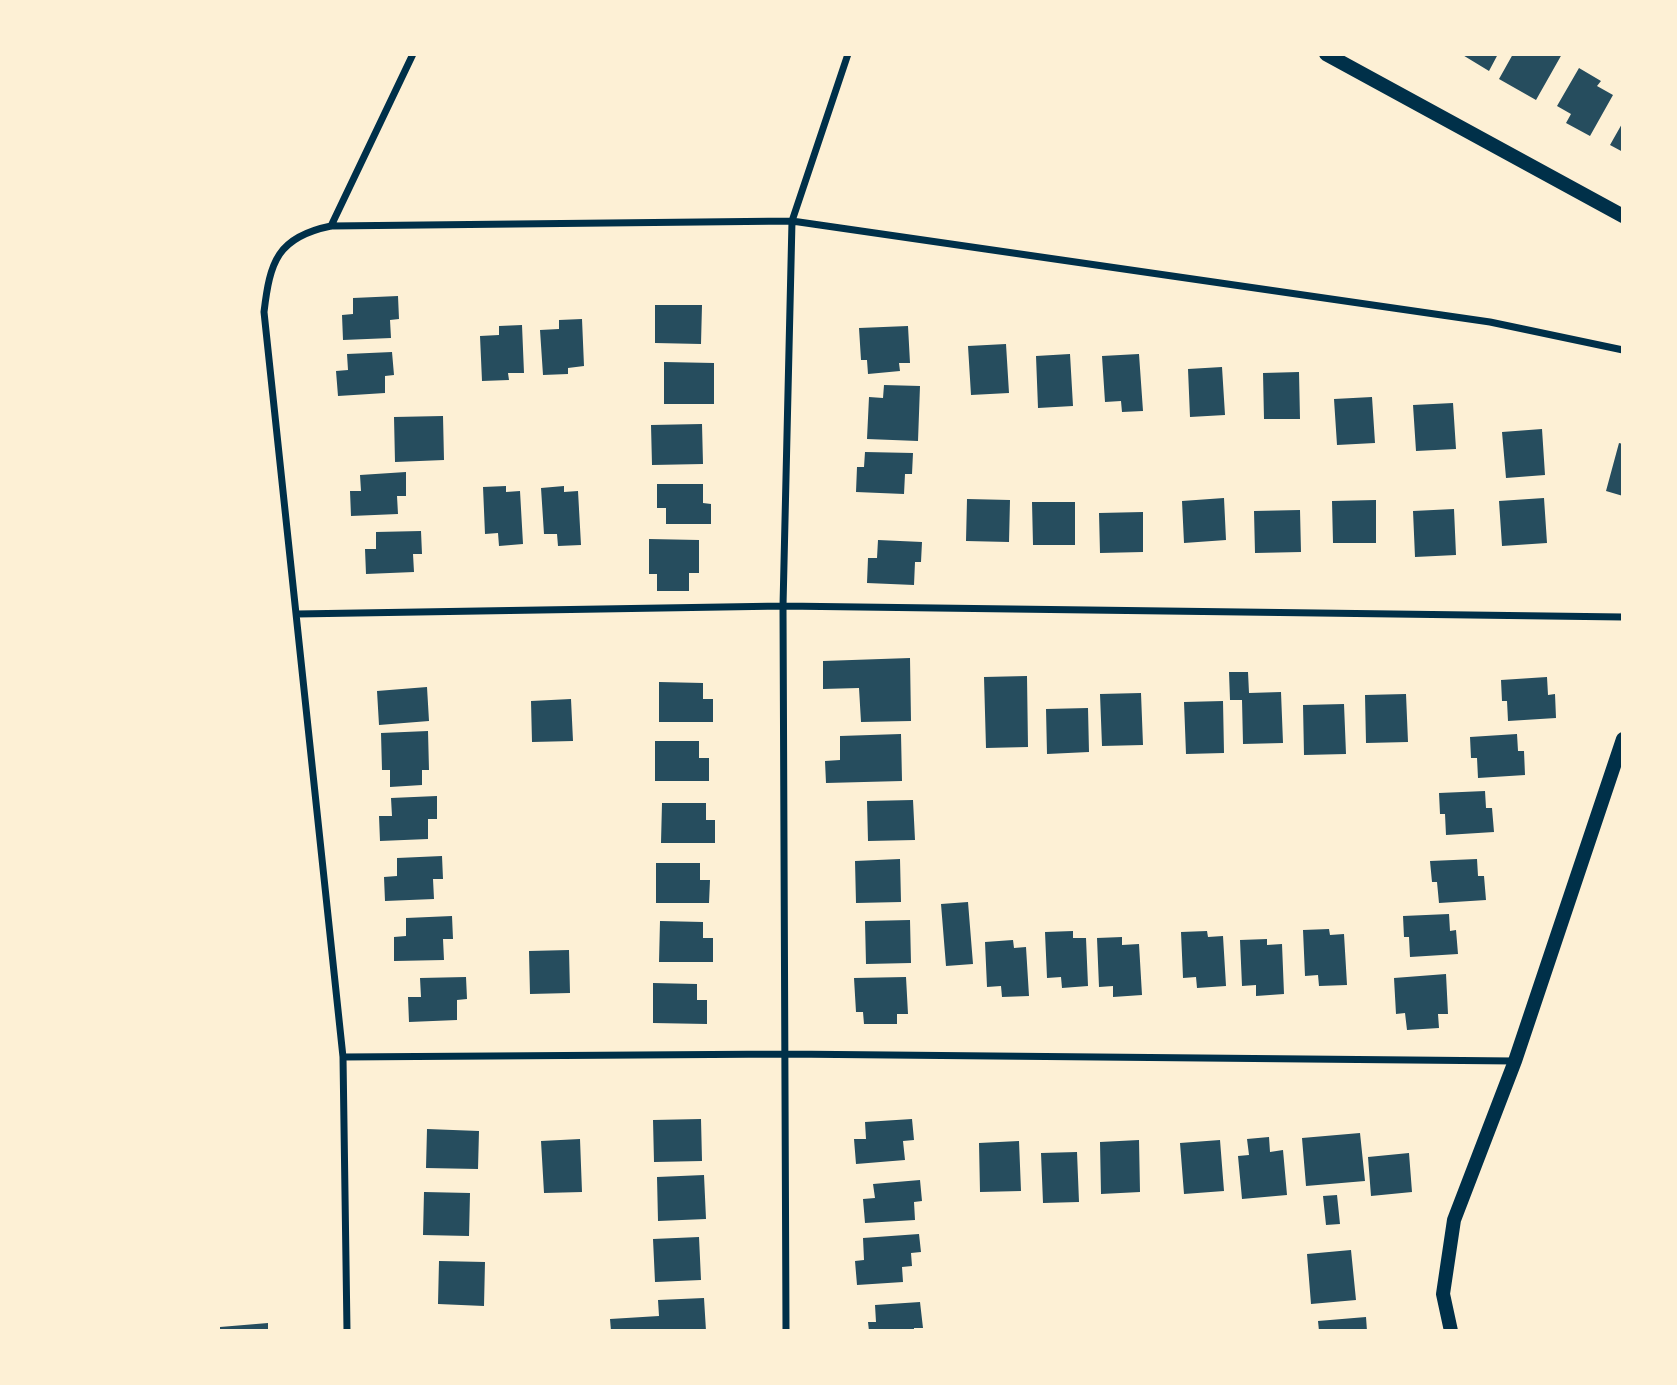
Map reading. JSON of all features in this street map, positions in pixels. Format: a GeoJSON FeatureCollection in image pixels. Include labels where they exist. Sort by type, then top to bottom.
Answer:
{"type":"FeatureCollection","features":[{"type":"Feature","properties":{"kind":"main road"},"geometry":{"type":"LineString","coordinates":[[1326,54],[1623,216]]}},
{"type":"Feature","properties":{"kind":"main road"},"geometry":{"type":"LineString","coordinates":[[1451,1331],[1443,1294],[1454,1220],[1515,1061],[1623,739]]}},
{"type":"Feature","properties":{"kind":"street"},"geometry":{"type":"LineString","coordinates":[[331,226],[413,54]]}},
{"type":"Feature","properties":{"kind":"street"},"geometry":{"type":"LineString","coordinates":[[786,1331],[783,606],[792,221],[848,54]]}},
{"type":"Feature","properties":{"kind":"street"},"geometry":{"type":"LineString","coordinates":[[347,1331],[343,1057],[264,312],[269,270],[284,246],[308,231],[331,226],[792,221],[1490,322],[1623,350]]}},
{"type":"Feature","properties":{"kind":"street"},"geometry":{"type":"LineString","coordinates":[[297,614],[783,606],[1623,617]]}},
{"type":"Feature","properties":{"kind":"street"},"geometry":{"type":"LineString","coordinates":[[343,1057],[785,1054],[1515,1061]]}},
{"type":"Feature","properties":{"kind":"building"},"geometry":{"type":"Polygon","coordinates":[[[1461,54],[1498,54],[1489,71],[1461,54]]]}},
{"type":"Feature","properties":{"kind":"building"},"geometry":{"type":"Polygon","coordinates":[[[1513,54],[1562,54],[1536,100],[1499,79],[1513,54]]]}},
{"type":"Feature","properties":{"kind":"building"},"geometry":{"type":"Polygon","coordinates":[[[1579,68],[1601,81],[1597,86],[1613,95],[1590,136],[1566,123],[1571,114],[1557,106],[1579,68]]]}},
{"type":"Feature","properties":{"kind":"building"},"geometry":{"type":"Polygon","coordinates":[[[1623,122],[1623,152],[1610,145],[1623,122]]]}},
{"type":"Feature","properties":{"kind":"building"},"geometry":{"type":"Polygon","coordinates":[[[398,296],[399,319],[390,320],[391,338],[343,340],[342,315],[353,314],[353,298],[398,296]]]}},
{"type":"Feature","properties":{"kind":"building"},"geometry":{"type":"Polygon","coordinates":[[[655,305],[702,305],[701,344],[655,343],[655,305]]]}},
{"type":"Feature","properties":{"kind":"building"},"geometry":{"type":"Polygon","coordinates":[[[582,319],[584,366],[568,368],[568,374],[543,375],[540,330],[559,329],[559,320],[582,319]]]}},
{"type":"Feature","properties":{"kind":"building"},"geometry":{"type":"Polygon","coordinates":[[[522,325],[524,373],[508,373],[509,380],[482,381],[480,336],[499,335],[499,326],[522,325]]]}},
{"type":"Feature","properties":{"kind":"building"},"geometry":{"type":"Polygon","coordinates":[[[908,326],[910,363],[899,363],[900,371],[868,374],[867,360],[861,360],[859,328],[908,326]]]}},
{"type":"Feature","properties":{"kind":"building"},"geometry":{"type":"Polygon","coordinates":[[[1006,344],[1009,393],[971,395],[968,346],[1006,344]]]}},
{"type":"Feature","properties":{"kind":"building"},"geometry":{"type":"Polygon","coordinates":[[[392,352],[394,375],[385,376],[385,393],[338,396],[336,371],[348,370],[347,354],[392,352]]]}},
{"type":"Feature","properties":{"kind":"building"},"geometry":{"type":"Polygon","coordinates":[[[1070,354],[1073,406],[1038,408],[1036,356],[1070,354]]]}},
{"type":"Feature","properties":{"kind":"building"},"geometry":{"type":"Polygon","coordinates":[[[1139,354],[1143,411],[1122,412],[1121,401],[1105,402],[1102,356],[1139,354]]]}},
{"type":"Feature","properties":{"kind":"building"},"geometry":{"type":"Polygon","coordinates":[[[664,362],[714,363],[714,404],[664,404],[664,362]]]}},
{"type":"Feature","properties":{"kind":"building"},"geometry":{"type":"Polygon","coordinates":[[[1222,367],[1225,415],[1190,417],[1188,369],[1222,367]]]}},
{"type":"Feature","properties":{"kind":"building"},"geometry":{"type":"Polygon","coordinates":[[[1299,372],[1300,419],[1264,419],[1263,373],[1299,372]]]}},
{"type":"Feature","properties":{"kind":"building"},"geometry":{"type":"Polygon","coordinates":[[[884,385],[920,386],[918,441],[867,439],[869,397],[883,398],[884,385]]]}},
{"type":"Feature","properties":{"kind":"building"},"geometry":{"type":"Polygon","coordinates":[[[1372,397],[1375,443],[1337,445],[1334,399],[1372,397]]]}},
{"type":"Feature","properties":{"kind":"building"},"geometry":{"type":"Polygon","coordinates":[[[1453,403],[1456,449],[1416,451],[1413,405],[1453,403]]]}},
{"type":"Feature","properties":{"kind":"building"},"geometry":{"type":"Polygon","coordinates":[[[443,416],[444,460],[395,462],[394,417],[443,416]]]}},
{"type":"Feature","properties":{"kind":"building"},"geometry":{"type":"Polygon","coordinates":[[[702,424],[703,464],[652,465],[651,425],[702,424]]]}},
{"type":"Feature","properties":{"kind":"building"},"geometry":{"type":"Polygon","coordinates":[[[1542,429],[1545,475],[1506,478],[1502,432],[1542,429]]]}},
{"type":"Feature","properties":{"kind":"building"},"geometry":{"type":"Polygon","coordinates":[[[1619,443],[1623,444],[1623,496],[1606,491],[1619,443]]]}},
{"type":"Feature","properties":{"kind":"building"},"geometry":{"type":"Polygon","coordinates":[[[865,452],[913,453],[912,474],[905,474],[904,494],[856,492],[857,467],[864,467],[865,452]]]}},
{"type":"Feature","properties":{"kind":"building"},"geometry":{"type":"Polygon","coordinates":[[[406,472],[406,496],[397,496],[398,514],[351,516],[350,491],[361,491],[360,475],[406,472]]]}},
{"type":"Feature","properties":{"kind":"building"},"geometry":{"type":"Polygon","coordinates":[[[657,484],[703,484],[703,503],[711,504],[711,524],[666,524],[666,508],[657,508],[657,484]]]}},
{"type":"Feature","properties":{"kind":"building"},"geometry":{"type":"Polygon","coordinates":[[[506,486],[506,492],[520,491],[523,544],[499,546],[498,533],[485,534],[483,487],[506,486]]]}},
{"type":"Feature","properties":{"kind":"building"},"geometry":{"type":"Polygon","coordinates":[[[564,486],[564,492],[578,491],[581,545],[558,546],[557,534],[544,534],[541,488],[564,486]]]}},
{"type":"Feature","properties":{"kind":"building"},"geometry":{"type":"Polygon","coordinates":[[[1224,498],[1226,540],[1184,543],[1182,501],[1224,498]]]}},
{"type":"Feature","properties":{"kind":"building"},"geometry":{"type":"Polygon","coordinates":[[[1544,498],[1547,543],[1502,546],[1499,501],[1544,498]]]}},
{"type":"Feature","properties":{"kind":"building"},"geometry":{"type":"Polygon","coordinates":[[[967,499],[1010,500],[1009,542],[966,541],[967,499]]]}},
{"type":"Feature","properties":{"kind":"building"},"geometry":{"type":"Polygon","coordinates":[[[1376,500],[1376,543],[1333,543],[1332,501],[1376,500]]]}},
{"type":"Feature","properties":{"kind":"building"},"geometry":{"type":"Polygon","coordinates":[[[1032,502],[1075,502],[1075,545],[1033,545],[1032,502]]]}},
{"type":"Feature","properties":{"kind":"building"},"geometry":{"type":"Polygon","coordinates":[[[1454,509],[1456,555],[1415,557],[1413,511],[1454,509]]]}},
{"type":"Feature","properties":{"kind":"building"},"geometry":{"type":"Polygon","coordinates":[[[1300,510],[1301,552],[1255,553],[1254,511],[1300,510]]]}},
{"type":"Feature","properties":{"kind":"building"},"geometry":{"type":"Polygon","coordinates":[[[1143,512],[1143,552],[1100,553],[1099,513],[1143,512]]]}},
{"type":"Feature","properties":{"kind":"building"},"geometry":{"type":"Polygon","coordinates":[[[421,531],[422,554],[413,554],[414,572],[366,574],[365,549],[376,549],[376,532],[421,531]]]}},
{"type":"Feature","properties":{"kind":"building"},"geometry":{"type":"Polygon","coordinates":[[[649,539],[699,540],[699,573],[689,573],[689,591],[657,591],[657,574],[649,574],[649,539]]]}},
{"type":"Feature","properties":{"kind":"building"},"geometry":{"type":"Polygon","coordinates":[[[878,540],[922,542],[921,562],[915,562],[914,585],[867,583],[868,558],[877,558],[878,540]]]}},
{"type":"Feature","properties":{"kind":"building"},"geometry":{"type":"Polygon","coordinates":[[[910,658],[911,721],[861,722],[859,688],[823,689],[823,661],[910,658]]]}},
{"type":"Feature","properties":{"kind":"building"},"geometry":{"type":"Polygon","coordinates":[[[1229,672],[1248,672],[1249,693],[1281,692],[1283,743],[1243,744],[1242,700],[1230,700],[1229,672]]]}},
{"type":"Feature","properties":{"kind":"building"},"geometry":{"type":"Polygon","coordinates":[[[1027,676],[1028,747],[986,748],[984,677],[1027,676]]]}},
{"type":"Feature","properties":{"kind":"building"},"geometry":{"type":"Polygon","coordinates":[[[1547,677],[1548,695],[1555,694],[1556,718],[1508,721],[1507,701],[1502,701],[1501,680],[1547,677]]]}},
{"type":"Feature","properties":{"kind":"building"},"geometry":{"type":"Polygon","coordinates":[[[659,682],[703,683],[703,699],[713,699],[713,722],[659,722],[659,682]]]}},
{"type":"Feature","properties":{"kind":"building"},"geometry":{"type":"Polygon","coordinates":[[[427,687],[429,721],[379,725],[377,691],[427,687]]]}},
{"type":"Feature","properties":{"kind":"building"},"geometry":{"type":"Polygon","coordinates":[[[1141,693],[1143,745],[1102,746],[1100,694],[1141,693]]]}},
{"type":"Feature","properties":{"kind":"building"},"geometry":{"type":"Polygon","coordinates":[[[1406,694],[1408,742],[1366,743],[1365,695],[1406,694]]]}},
{"type":"Feature","properties":{"kind":"building"},"geometry":{"type":"Polygon","coordinates":[[[571,699],[573,741],[532,742],[531,701],[571,699]]]}},
{"type":"Feature","properties":{"kind":"building"},"geometry":{"type":"Polygon","coordinates":[[[1223,701],[1224,753],[1186,754],[1184,702],[1223,701]]]}},
{"type":"Feature","properties":{"kind":"building"},"geometry":{"type":"Polygon","coordinates":[[[1344,704],[1346,754],[1304,755],[1303,705],[1344,704]]]}},
{"type":"Feature","properties":{"kind":"building"},"geometry":{"type":"Polygon","coordinates":[[[1088,708],[1089,752],[1047,754],[1046,709],[1088,708]]]}},
{"type":"Feature","properties":{"kind":"building"},"geometry":{"type":"Polygon","coordinates":[[[428,731],[429,770],[422,770],[422,785],[390,787],[390,770],[382,770],[381,733],[428,731]]]}},
{"type":"Feature","properties":{"kind":"building"},"geometry":{"type":"Polygon","coordinates":[[[901,734],[902,781],[826,783],[825,761],[840,760],[840,736],[901,734]]]}},
{"type":"Feature","properties":{"kind":"building"},"geometry":{"type":"Polygon","coordinates":[[[1517,734],[1518,751],[1524,751],[1525,775],[1478,778],[1477,758],[1471,758],[1470,737],[1517,734]]]}},
{"type":"Feature","properties":{"kind":"building"},"geometry":{"type":"Polygon","coordinates":[[[655,741],[699,741],[699,758],[709,758],[709,781],[655,781],[655,741]]]}},
{"type":"Feature","properties":{"kind":"building"},"geometry":{"type":"Polygon","coordinates":[[[1485,791],[1486,808],[1492,808],[1494,832],[1446,835],[1445,814],[1440,814],[1439,793],[1485,791]]]}},
{"type":"Feature","properties":{"kind":"building"},"geometry":{"type":"Polygon","coordinates":[[[437,796],[437,819],[428,819],[428,839],[380,841],[379,816],[392,816],[391,798],[437,796]]]}},
{"type":"Feature","properties":{"kind":"building"},"geometry":{"type":"Polygon","coordinates":[[[913,800],[915,840],[868,841],[867,801],[913,800]]]}},
{"type":"Feature","properties":{"kind":"building"},"geometry":{"type":"Polygon","coordinates":[[[662,803],[706,803],[706,820],[715,820],[715,843],[661,843],[662,803]]]}},
{"type":"Feature","properties":{"kind":"building"},"geometry":{"type":"Polygon","coordinates":[[[442,856],[443,879],[433,879],[434,899],[385,901],[384,877],[397,876],[397,858],[442,856]]]}},
{"type":"Feature","properties":{"kind":"building"},"geometry":{"type":"Polygon","coordinates":[[[900,859],[901,902],[856,903],[855,861],[900,859]]]}},
{"type":"Feature","properties":{"kind":"building"},"geometry":{"type":"Polygon","coordinates":[[[1477,859],[1478,876],[1484,876],[1486,900],[1439,903],[1437,882],[1432,882],[1430,861],[1477,859]]]}},
{"type":"Feature","properties":{"kind":"building"},"geometry":{"type":"Polygon","coordinates":[[[656,863],[700,863],[700,880],[710,880],[709,903],[656,903],[656,863]]]}},
{"type":"Feature","properties":{"kind":"building"},"geometry":{"type":"Polygon","coordinates":[[[968,902],[973,964],[946,966],[941,904],[968,902]]]}},
{"type":"Feature","properties":{"kind":"building"},"geometry":{"type":"Polygon","coordinates":[[[1449,914],[1450,931],[1456,930],[1458,954],[1410,957],[1409,937],[1404,937],[1403,916],[1449,914]]]}},
{"type":"Feature","properties":{"kind":"building"},"geometry":{"type":"Polygon","coordinates":[[[452,916],[453,939],[443,939],[444,960],[394,961],[394,937],[406,936],[406,918],[452,916]]]}},
{"type":"Feature","properties":{"kind":"building"},"geometry":{"type":"Polygon","coordinates":[[[910,920],[911,963],[866,964],[865,921],[910,920]]]}},
{"type":"Feature","properties":{"kind":"building"},"geometry":{"type":"Polygon","coordinates":[[[660,921],[703,922],[703,938],[713,938],[713,962],[659,962],[660,921]]]}},
{"type":"Feature","properties":{"kind":"building"},"geometry":{"type":"Polygon","coordinates":[[[1329,929],[1330,935],[1344,934],[1347,985],[1319,986],[1318,975],[1305,976],[1303,930],[1329,929]]]}},
{"type":"Feature","properties":{"kind":"building"},"geometry":{"type":"Polygon","coordinates":[[[1073,931],[1073,938],[1086,938],[1088,986],[1062,988],[1061,977],[1047,978],[1045,932],[1073,931]]]}},
{"type":"Feature","properties":{"kind":"building"},"geometry":{"type":"Polygon","coordinates":[[[1207,931],[1208,937],[1223,936],[1226,986],[1197,988],[1196,977],[1183,978],[1181,932],[1207,931]]]}},
{"type":"Feature","properties":{"kind":"building"},"geometry":{"type":"Polygon","coordinates":[[[1122,937],[1122,945],[1139,944],[1142,995],[1113,997],[1113,986],[1099,987],[1097,938],[1122,937]]]}},
{"type":"Feature","properties":{"kind":"building"},"geometry":{"type":"Polygon","coordinates":[[[1267,939],[1267,945],[1282,944],[1284,994],[1256,996],[1256,985],[1242,986],[1240,940],[1267,939]]]}},
{"type":"Feature","properties":{"kind":"building"},"geometry":{"type":"Polygon","coordinates":[[[1013,940],[1014,948],[1026,947],[1029,996],[1002,997],[1001,986],[987,987],[985,942],[1013,940]]]}},
{"type":"Feature","properties":{"kind":"building"},"geometry":{"type":"Polygon","coordinates":[[[569,950],[570,993],[530,994],[529,951],[569,950]]]}},
{"type":"Feature","properties":{"kind":"building"},"geometry":{"type":"Polygon","coordinates":[[[1446,974],[1448,1014],[1438,1014],[1439,1028],[1407,1030],[1405,1013],[1396,1014],[1394,978],[1446,974]]]}},
{"type":"Feature","properties":{"kind":"building"},"geometry":{"type":"Polygon","coordinates":[[[466,977],[467,999],[457,1000],[457,1020],[409,1022],[408,997],[421,997],[420,978],[466,977]]]}},
{"type":"Feature","properties":{"kind":"building"},"geometry":{"type":"Polygon","coordinates":[[[906,977],[908,1014],[897,1014],[897,1024],[864,1024],[863,1012],[856,1012],[854,978],[906,977]]]}},
{"type":"Feature","properties":{"kind":"building"},"geometry":{"type":"Polygon","coordinates":[[[653,983],[697,984],[697,1000],[707,1000],[707,1024],[653,1023],[653,983]]]}},
{"type":"Feature","properties":{"kind":"building"},"geometry":{"type":"Polygon","coordinates":[[[701,1119],[702,1161],[654,1162],[653,1120],[701,1119]]]}},
{"type":"Feature","properties":{"kind":"building"},"geometry":{"type":"Polygon","coordinates":[[[912,1119],[914,1140],[903,1141],[905,1160],[856,1164],[854,1139],[866,1139],[865,1122],[912,1119]]]}},
{"type":"Feature","properties":{"kind":"building"},"geometry":{"type":"Polygon","coordinates":[[[427,1129],[479,1131],[478,1169],[426,1168],[427,1129]]]}},
{"type":"Feature","properties":{"kind":"building"},"geometry":{"type":"Polygon","coordinates":[[[1360,1133],[1365,1181],[1306,1186],[1302,1138],[1360,1133]]]}},
{"type":"Feature","properties":{"kind":"building"},"geometry":{"type":"Polygon","coordinates":[[[1269,1137],[1270,1152],[1283,1150],[1287,1195],[1242,1199],[1238,1156],[1249,1155],[1247,1139],[1269,1137]]]}},
{"type":"Feature","properties":{"kind":"building"},"geometry":{"type":"Polygon","coordinates":[[[580,1139],[582,1192],[544,1193],[541,1141],[580,1139]]]}},
{"type":"Feature","properties":{"kind":"building"},"geometry":{"type":"Polygon","coordinates":[[[1139,1140],[1140,1192],[1101,1194],[1100,1142],[1139,1140]]]}},
{"type":"Feature","properties":{"kind":"building"},"geometry":{"type":"Polygon","coordinates":[[[1220,1140],[1224,1191],[1184,1194],[1180,1143],[1220,1140]]]}},
{"type":"Feature","properties":{"kind":"building"},"geometry":{"type":"Polygon","coordinates":[[[1019,1141],[1021,1191],[980,1192],[979,1143],[1019,1141]]]}},
{"type":"Feature","properties":{"kind":"building"},"geometry":{"type":"Polygon","coordinates":[[[1077,1152],[1079,1202],[1043,1203],[1041,1153],[1077,1152]]]}},
{"type":"Feature","properties":{"kind":"building"},"geometry":{"type":"Polygon","coordinates":[[[1409,1153],[1412,1192],[1371,1196],[1368,1157],[1409,1153]]]}},
{"type":"Feature","properties":{"kind":"building"},"geometry":{"type":"Polygon","coordinates":[[[704,1175],[706,1219],[658,1221],[657,1177],[704,1175]]]}},
{"type":"Feature","properties":{"kind":"building"},"geometry":{"type":"Polygon","coordinates":[[[920,1180],[922,1201],[914,1202],[915,1220],[865,1223],[863,1199],[875,1198],[873,1184],[920,1180]]]}},
{"type":"Feature","properties":{"kind":"building"},"geometry":{"type":"Polygon","coordinates":[[[424,1192],[470,1193],[469,1236],[423,1235],[424,1192]]]}},
{"type":"Feature","properties":{"kind":"building"},"geometry":{"type":"Polygon","coordinates":[[[1337,1195],[1340,1224],[1326,1225],[1323,1196],[1337,1195]]]}},
{"type":"Feature","properties":{"kind":"building"},"geometry":{"type":"Polygon","coordinates":[[[919,1234],[921,1252],[911,1253],[912,1266],[902,1267],[903,1282],[857,1285],[855,1261],[864,1260],[863,1238],[919,1234]]]}},
{"type":"Feature","properties":{"kind":"building"},"geometry":{"type":"Polygon","coordinates":[[[699,1237],[701,1280],[655,1282],[653,1239],[699,1237]]]}},
{"type":"Feature","properties":{"kind":"building"},"geometry":{"type":"Polygon","coordinates":[[[1351,1250],[1356,1300],[1311,1304],[1307,1254],[1351,1250]]]}},
{"type":"Feature","properties":{"kind":"building"},"geometry":{"type":"Polygon","coordinates":[[[439,1261],[485,1262],[484,1306],[438,1304],[439,1261]]]}},
{"type":"Feature","properties":{"kind":"building"},"geometry":{"type":"Polygon","coordinates":[[[704,1298],[706,1331],[611,1331],[610,1319],[659,1316],[658,1300],[704,1298]]]}},
{"type":"Feature","properties":{"kind":"building"},"geometry":{"type":"Polygon","coordinates":[[[920,1302],[923,1328],[914,1328],[914,1331],[869,1331],[868,1322],[876,1322],[875,1305],[920,1302]]]}},
{"type":"Feature","properties":{"kind":"building"},"geometry":{"type":"Polygon","coordinates":[[[1366,1317],[1367,1331],[1319,1331],[1318,1321],[1366,1317]]]}},
{"type":"Feature","properties":{"kind":"building"},"geometry":{"type":"Polygon","coordinates":[[[268,1323],[268,1331],[220,1331],[220,1327],[268,1323]]]}}]}
